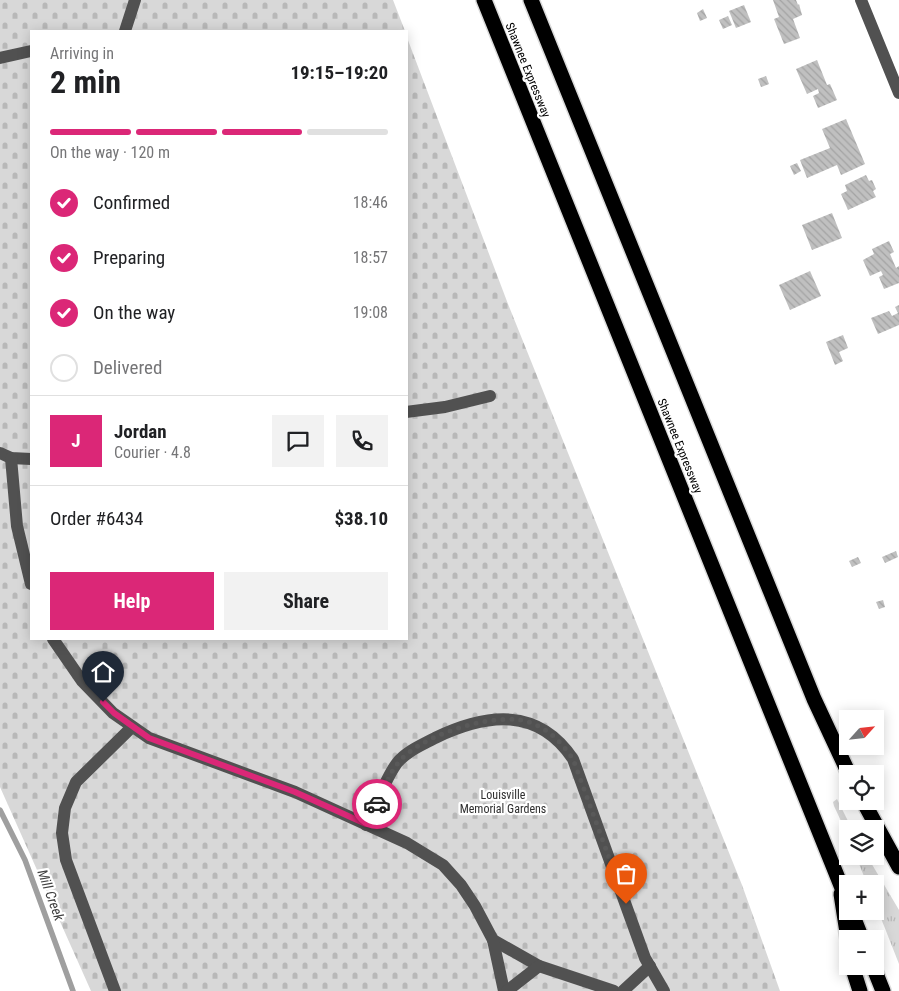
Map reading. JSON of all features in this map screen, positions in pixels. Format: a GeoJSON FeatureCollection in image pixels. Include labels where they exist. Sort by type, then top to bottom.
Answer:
{"type":"FeatureCollection","features":[{"type":"Feature","properties":{"kind":"highway","name":"Shawnee Expressway"},"geometry":{"type":"LineString","coordinates":[[484,0],[838,880]]}},
{"type":"Feature","properties":{"kind":"highway"},"geometry":{"type":"LineString","coordinates":[[531,0],[814,699],[845,765]]}},
{"type":"Feature","properties":{"kind":"highway"},"geometry":{"type":"LineString","coordinates":[[868,810],[899,867]]}},
{"type":"Feature","properties":{"kind":"highway"},"geometry":{"type":"LineString","coordinates":[[838,880],[846,930]]}},
{"type":"Feature","properties":{"kind":"highway"},"geometry":{"type":"LineString","coordinates":[[855,975],[860,991]]}},
{"type":"Feature","properties":{"kind":"highway"},"geometry":{"type":"LineString","coordinates":[[877,975],[883,991]]}},
{"type":"Feature","properties":{"kind":"street"},"geometry":{"type":"LineString","coordinates":[[125,30],[135,0]]}},
{"type":"Feature","properties":{"kind":"street"},"geometry":{"type":"LineString","coordinates":[[862,0],[899,93]]}},
{"type":"Feature","properties":{"kind":"street"},"geometry":{"type":"LineString","coordinates":[[0,58],[30,51]]}},
{"type":"Feature","properties":{"kind":"street"},"geometry":{"type":"LineString","coordinates":[[408,412],[444,407],[490,396]]}},
{"type":"Feature","properties":{"kind":"street"},"geometry":{"type":"LineString","coordinates":[[30,459],[5,456],[17,526],[30,580]]}},
{"type":"Feature","properties":{"kind":"street"},"geometry":{"type":"LineString","coordinates":[[54,640],[82,680],[114,713],[149,738],[295,792],[407,843],[442,865],[471,899],[493,940],[506,991],[539,966]]}},
{"type":"Feature","properties":{"kind":"street"},"geometry":{"type":"LineString","coordinates":[[366,824],[397,763],[414,749],[450,731],[492,720],[520,720],[547,730],[562,743],[573,759],[650,966],[664,991]]}},
{"type":"Feature","properties":{"kind":"street"},"geometry":{"type":"LineString","coordinates":[[115,991],[66,860],[62,833],[65,808],[76,782],[132,726]]}},
{"type":"Feature","properties":{"kind":"street"},"geometry":{"type":"LineString","coordinates":[[493,940],[539,966],[614,991]]}},
{"type":"Feature","properties":{"kind":"street"},"geometry":{"type":"LineString","coordinates":[[623,991],[650,966]]}},
{"type":"Feature","properties":{"kind":"green space","name":"Louisville Memorial Gardens"},"geometry":{"type":"Polygon","coordinates":[[[0,0],[393,0],[405,30],[30,30],[30,640],[408,640],[408,40],[508,304],[742,885],[780,991],[91,991],[0,787],[0,0]]]}},
{"type":"Feature","properties":{"kind":"green space"},"geometry":{"type":"Polygon","coordinates":[[[837,799],[839,810],[842,810],[848,820],[840,820],[833,802],[837,799]]]}},
{"type":"Feature","properties":{"kind":"green space"},"geometry":{"type":"Polygon","coordinates":[[[860,865],[872,865],[878,875],[863,875],[860,865]]]}},
{"type":"Feature","properties":{"kind":"green space"},"geometry":{"type":"Polygon","coordinates":[[[884,885],[899,910],[899,964],[882,920],[884,920],[884,885]]]}},
{"type":"Feature","properties":{"kind":"building"},"geometry":{"type":"Polygon","coordinates":[[[773,0],[796,0],[799,4],[802,15],[793,19],[800,38],[784,44],[774,19],[779,17],[773,0]]]}},
{"type":"Feature","properties":{"kind":"building"},"geometry":{"type":"Polygon","coordinates":[[[744,5],[751,22],[736,28],[729,11],[744,5]]]}},
{"type":"Feature","properties":{"kind":"building"},"geometry":{"type":"Polygon","coordinates":[[[703,9],[707,18],[700,21],[697,13],[703,9]]]}},
{"type":"Feature","properties":{"kind":"building"},"geometry":{"type":"Polygon","coordinates":[[[728,16],[732,25],[723,29],[719,20],[728,16]]]}},
{"type":"Feature","properties":{"kind":"building"},"geometry":{"type":"Polygon","coordinates":[[[817,60],[827,85],[830,84],[837,100],[818,108],[813,96],[819,93],[818,89],[807,94],[796,69],[817,60]]]}},
{"type":"Feature","properties":{"kind":"building"},"geometry":{"type":"Polygon","coordinates":[[[766,76],[769,84],[761,87],[758,79],[766,76]]]}},
{"type":"Feature","properties":{"kind":"building"},"geometry":{"type":"Polygon","coordinates":[[[846,119],[865,164],[841,175],[837,165],[807,178],[800,160],[830,148],[822,129],[846,119]]]}},
{"type":"Feature","properties":{"kind":"building"},"geometry":{"type":"Polygon","coordinates":[[[797,163],[801,171],[794,175],[790,166],[797,163]]]}},
{"type":"Feature","properties":{"kind":"building"},"geometry":{"type":"Polygon","coordinates":[[[866,175],[869,181],[872,180],[876,189],[873,191],[876,197],[848,210],[841,194],[847,191],[845,185],[866,175]]]}},
{"type":"Feature","properties":{"kind":"building"},"geometry":{"type":"Polygon","coordinates":[[[832,213],[842,238],[812,250],[802,225],[832,213]]]}},
{"type":"Feature","properties":{"kind":"building"},"geometry":{"type":"Polygon","coordinates":[[[889,241],[894,252],[890,254],[896,268],[899,266],[899,283],[884,289],[879,277],[883,275],[881,271],[870,276],[863,260],[874,254],[872,249],[889,241]]]}},
{"type":"Feature","properties":{"kind":"building"},"geometry":{"type":"Polygon","coordinates":[[[810,271],[821,296],[790,310],[779,285],[810,271]]]}},
{"type":"Feature","properties":{"kind":"building"},"geometry":{"type":"Polygon","coordinates":[[[899,305],[899,325],[878,334],[871,318],[889,311],[892,316],[898,313],[895,307],[899,305]]]}},
{"type":"Feature","properties":{"kind":"building"},"geometry":{"type":"Polygon","coordinates":[[[843,335],[848,348],[839,352],[843,361],[835,365],[826,342],[843,335]]]}},
{"type":"Feature","properties":{"kind":"building"},"geometry":{"type":"Polygon","coordinates":[[[896,551],[898,557],[885,563],[882,557],[896,551]]]}},
{"type":"Feature","properties":{"kind":"building"},"geometry":{"type":"Polygon","coordinates":[[[858,557],[861,563],[852,567],[849,561],[858,557]]]}},
{"type":"Feature","properties":{"kind":"building"},"geometry":{"type":"Polygon","coordinates":[[[883,600],[885,607],[879,609],[876,602],[883,600]]]}},
{"type":"Feature","properties":{"kind":"waterway","name":"Mill Creek"},"geometry":{"type":"LineString","coordinates":[[0,810],[25,860],[73,991]]}},
{"type":"Feature","properties":{"kind":"way so far"},"geometry":{"type":"LineString","coordinates":[[377,804],[397,763],[414,749],[450,731],[492,720],[520,720],[547,730],[562,743],[573,759],[626,904]]}},
{"type":"Feature","properties":{"kind":"route"},"geometry":{"type":"LineString","coordinates":[[103,702],[114,713],[149,738],[295,792],[366,824],[377,804]]}}]}
